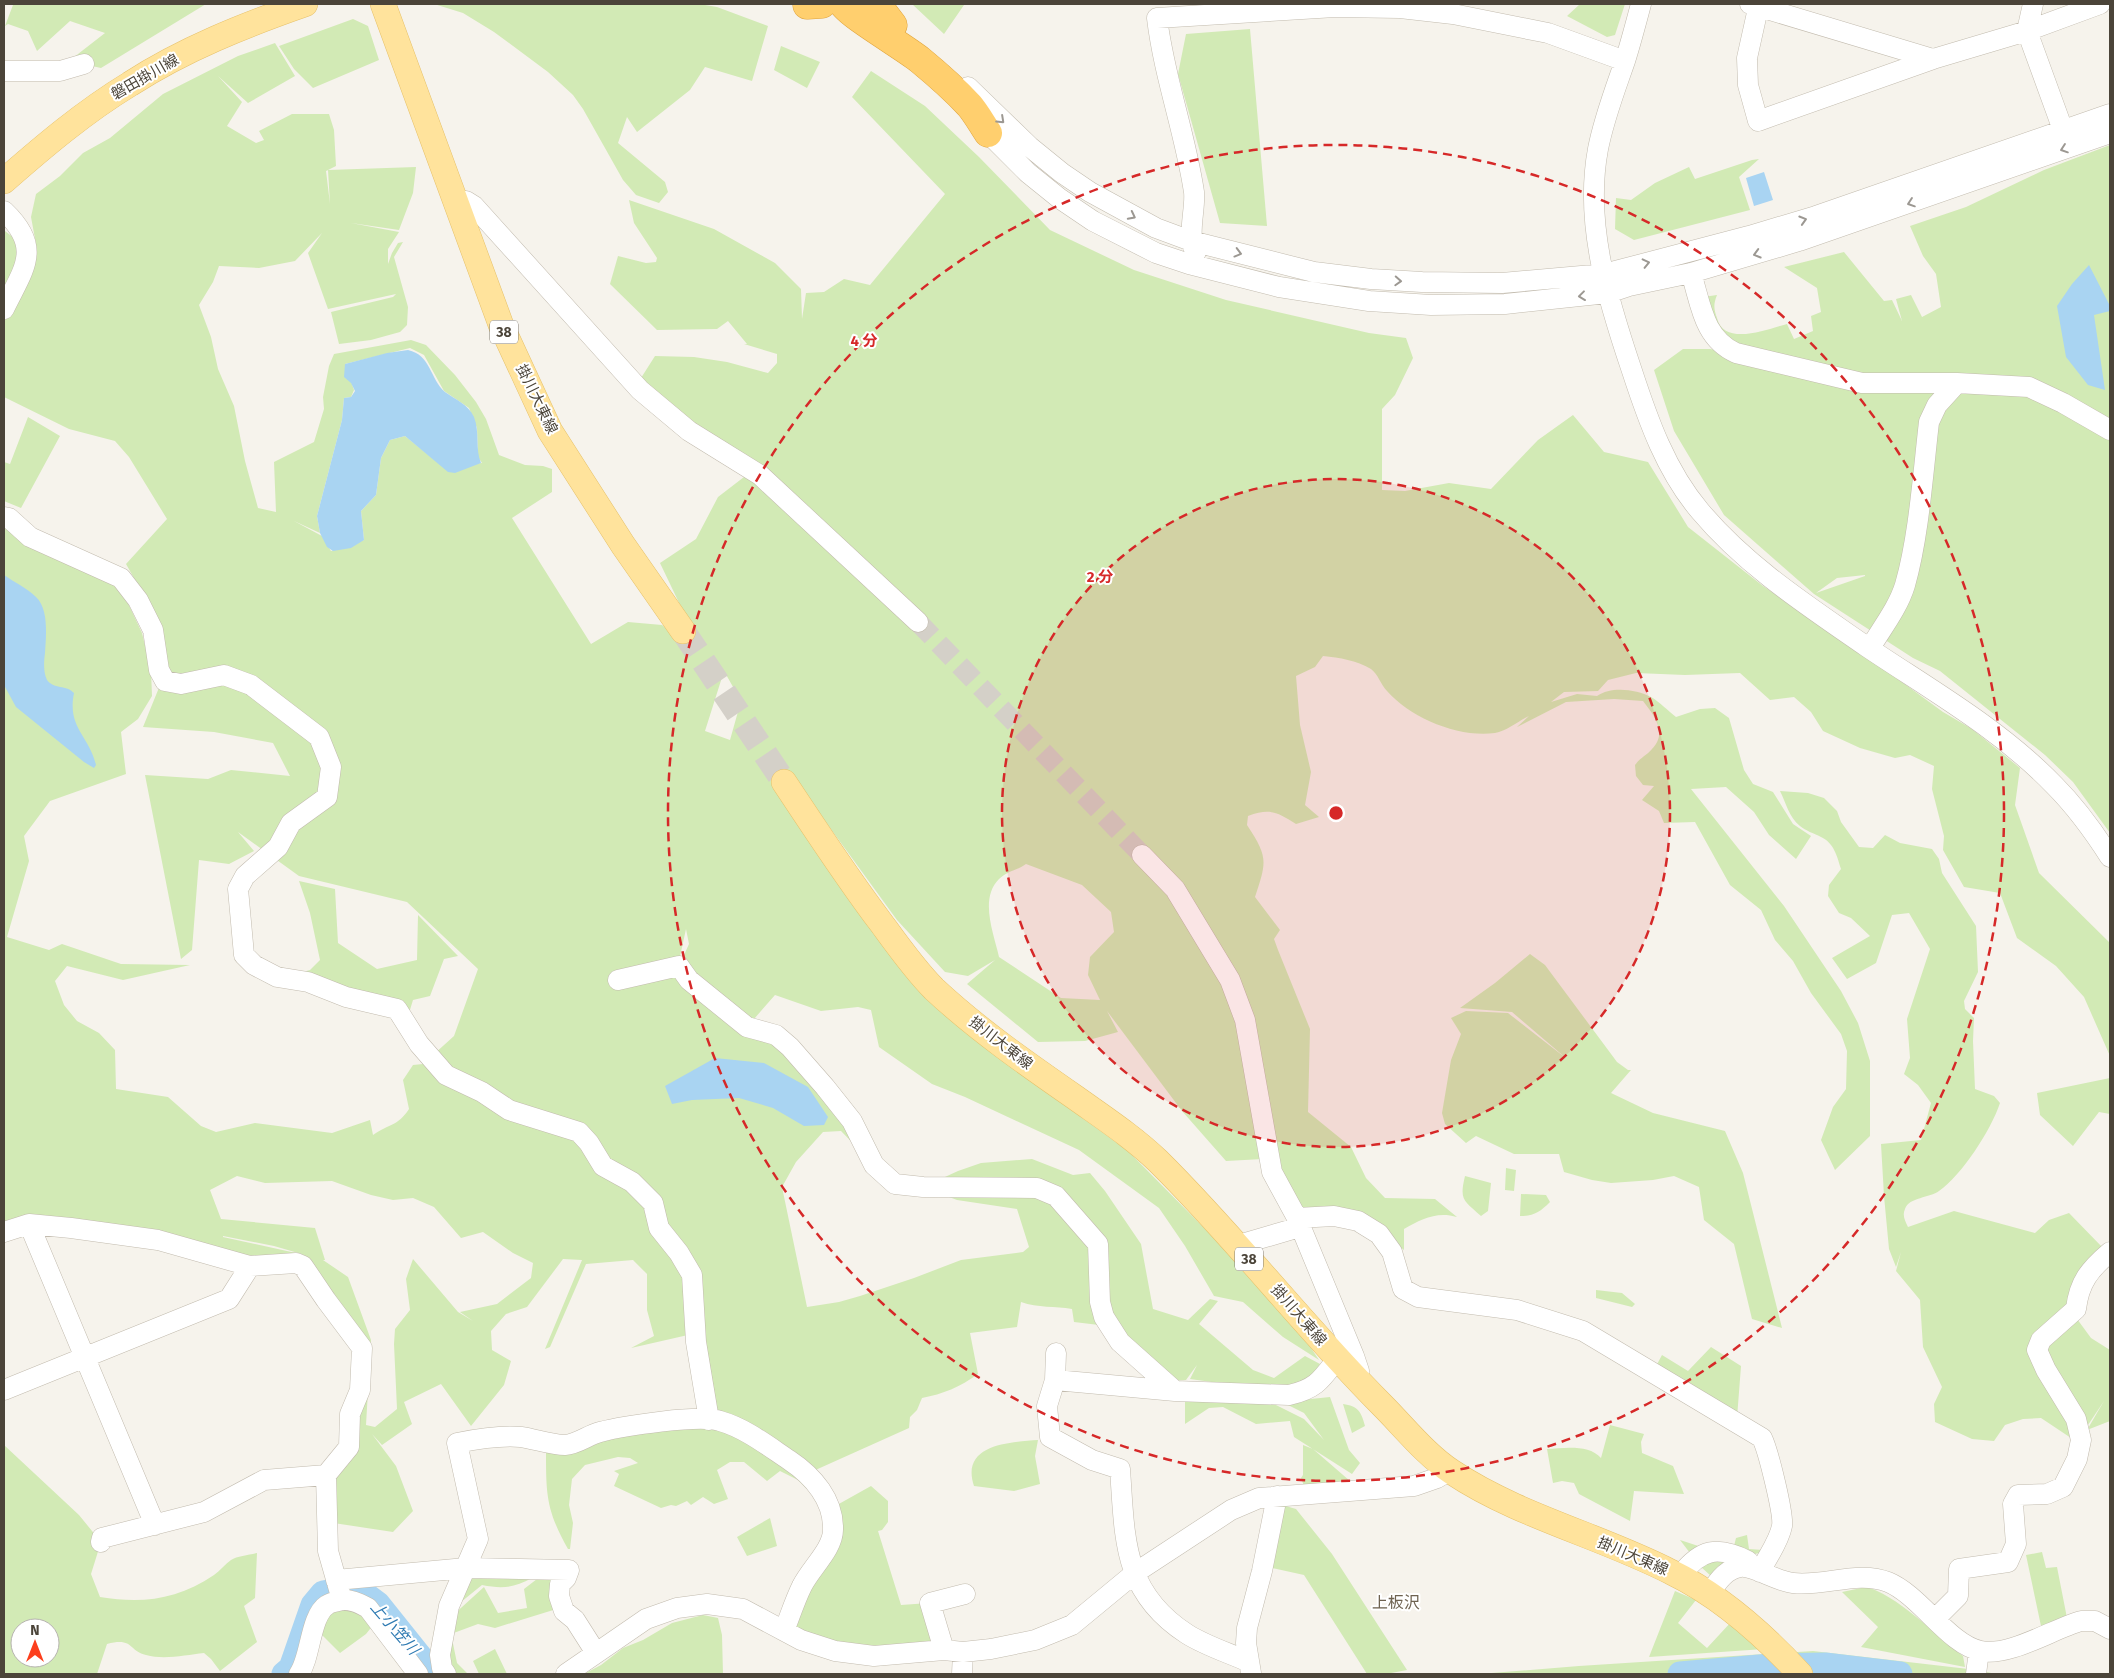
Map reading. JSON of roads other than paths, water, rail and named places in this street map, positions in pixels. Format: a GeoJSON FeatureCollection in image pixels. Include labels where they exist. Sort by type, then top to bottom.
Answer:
{"type":"FeatureCollection","features":[{"type":"Feature","properties":{"kind":"highway"},"geometry":{"type":"LineString","coordinates":[[843,4],[852,14],[878,29],[920,59],[970,106],[988,133]]}},
{"type":"Feature","properties":{"kind":"main road","name":"磐田掛川線"},"geometry":{"type":"LineString","coordinates":[[4,181],[61,132],[130,83],[208,41],[305,4]]}},
{"type":"Feature","properties":{"kind":"main road","name":"掛川大東線"},"geometry":{"type":"LineString","coordinates":[[383,4],[501,325],[550,431],[623,545],[683,631]]}},
{"type":"Feature","properties":{"kind":"main road","name":"掛川大東線"},"geometry":{"type":"LineString","coordinates":[[784,782],[859,894],[932,986],[993,1040],[1133,1138],[1240,1248],[1357,1380],[1449,1471],[1518,1507],[1680,1576],[1710,1594],[1743,1618],[1780,1652],[1800,1674]]}},
{"type":"Feature","properties":{"kind":"street"},"geometry":{"type":"LineString","coordinates":[[811,4],[868,32],[891,47],[942,88],[1028,173],[1059,198],[1093,221],[1156,253],[1238,278],[1279,287],[1337,296],[1413,304],[1520,303],[1606,283],[1741,238],[1816,216],[2110,114]]}},
{"type":"Feature","properties":{"kind":"street"},"geometry":{"type":"LineString","coordinates":[[854,4],[885,14],[941,61],[1008,127],[1062,173],[1127,214],[1156,228],[1191,240],[1314,272],[1372,279],[1502,283],[1606,283],[1629,286],[1691,273],[1799,242],[2110,133]]}},
{"type":"Feature","properties":{"kind":"street"},"geometry":{"type":"LineString","coordinates":[[1642,4],[1625,61],[1611,98],[1598,150],[1594,190],[1598,242],[1606,283],[1635,379],[1657,439],[1677,480],[1698,510],[1724,538],[1756,566],[1802,602],[1962,710],[2011,746],[2054,785],[2096,836],[2110,857]]}},
{"type":"Feature","properties":{"kind":"street"},"geometry":{"type":"LineString","coordinates":[[1933,59],[1756,4],[1747,58],[1748,85],[1758,121],[1933,59],[2027,31],[2100,4]]}},
{"type":"Feature","properties":{"kind":"street"},"geometry":{"type":"LineString","coordinates":[[2033,4],[2027,31],[2063,130]]}},
{"type":"Feature","properties":{"kind":"street"},"geometry":{"type":"LineString","coordinates":[[1337,296],[1278,277],[1207,259],[1199,256],[1193,250],[1191,240],[1194,194],[1186,148],[1161,54],[1156,11],[1335,7],[1400,8],[1453,14],[1548,33],[1625,61]]}},
{"type":"Feature","properties":{"kind":"street"},"geometry":{"type":"LineString","coordinates":[[4,71],[60,71],[84,64]]}},
{"type":"Feature","properties":{"kind":"street"},"geometry":{"type":"LineString","coordinates":[[456,202],[466,200],[474,206],[640,390],[689,430],[760,475],[918,622]]}},
{"type":"Feature","properties":{"kind":"street"},"geometry":{"type":"LineString","coordinates":[[4,211],[21,231],[28,246],[23,270],[4,309]]}},
{"type":"Feature","properties":{"kind":"street"},"geometry":{"type":"LineString","coordinates":[[1156,253],[1178,250],[1186,247],[1191,240]]}},
{"type":"Feature","properties":{"kind":"street"},"geometry":{"type":"LineString","coordinates":[[1691,273],[1708,329],[1724,347],[1736,352],[1862,383],[1957,383],[2029,387],[2063,403],[2110,430]]}},
{"type":"Feature","properties":{"kind":"street"},"geometry":{"type":"LineString","coordinates":[[1870,648],[1887,622],[1905,586],[1914,540],[1929,422],[1937,405],[1957,383]]}},
{"type":"Feature","properties":{"kind":"street"},"geometry":{"type":"LineString","coordinates":[[4,517],[9,518],[30,537],[121,578],[138,600],[154,630],[159,670],[165,681],[181,684],[224,675],[250,685],[320,736],[331,767],[327,797],[291,823],[278,847],[245,876],[238,889],[244,955],[254,965],[277,977],[308,982],[346,997],[397,1009],[419,1044],[446,1075],[482,1092],[508,1110],[579,1132],[589,1143],[603,1166],[632,1182],[653,1203],[660,1228],[679,1253],[692,1275],[696,1342],[709,1420]]}},
{"type":"Feature","properties":{"kind":"street"},"geometry":{"type":"LineString","coordinates":[[1142,855],[1175,888],[1230,980],[1245,1020],[1272,1172],[1298,1222],[1360,1371],[1357,1380]]}},
{"type":"Feature","properties":{"kind":"street"},"geometry":{"type":"LineString","coordinates":[[618,980],[679,966],[689,980],[746,1027],[776,1035],[790,1047],[838,1102],[852,1121],[874,1165],[895,1184],[923,1187],[1037,1188],[1056,1196],[1098,1244],[1100,1302],[1104,1317],[1120,1342],[1175,1391]]}},
{"type":"Feature","properties":{"kind":"street"},"geometry":{"type":"LineString","coordinates":[[1240,1248],[1245,1243],[1298,1222],[1334,1216],[1358,1221],[1379,1234],[1392,1252],[1403,1289],[1418,1297],[1517,1310],[1583,1331],[1762,1438],[1768,1450],[1783,1524],[1779,1538],[1755,1570]]}},
{"type":"Feature","properties":{"kind":"street"},"geometry":{"type":"LineString","coordinates":[[29,1224],[155,1525]]}},
{"type":"Feature","properties":{"kind":"street"},"geometry":{"type":"LineString","coordinates":[[4,1232],[29,1224],[158,1240],[250,1266],[296,1263],[303,1266],[362,1348],[360,1390],[350,1414],[348,1446],[326,1474],[328,1551],[339,1590],[368,1608],[418,1674]]}},
{"type":"Feature","properties":{"kind":"street"},"geometry":{"type":"LineString","coordinates":[[1936,1618],[1958,1596],[1959,1569],[2008,1562],[2016,1544],[2013,1504],[2018,1495],[2047,1494],[2063,1487],[2074,1466],[2082,1440],[2076,1419],[2036,1350],[2041,1340],[2076,1309],[2078,1290],[2084,1279],[2110,1252]]}},
{"type":"Feature","properties":{"kind":"street"},"geometry":{"type":"LineString","coordinates":[[4,1390],[229,1299],[250,1266]]}},
{"type":"Feature","properties":{"kind":"street"},"geometry":{"type":"LineString","coordinates":[[1056,1353],[1055,1380],[1047,1406],[1050,1438],[1092,1460],[1120,1469],[1125,1539],[1140,1587],[1154,1608],[1187,1634],[1250,1668]]}},
{"type":"Feature","properties":{"kind":"street"},"geometry":{"type":"LineString","coordinates":[[1055,1380],[1175,1391],[1289,1395],[1306,1392],[1318,1383],[1338,1359]]}},
{"type":"Feature","properties":{"kind":"street"},"geometry":{"type":"LineString","coordinates":[[446,1674],[442,1668],[440,1655],[449,1606],[478,1539],[457,1443],[478,1438],[520,1437],[568,1444],[599,1432],[631,1426],[695,1420],[720,1420],[751,1435],[807,1472],[826,1498],[833,1517],[834,1533],[802,1584],[784,1631]]}},
{"type":"Feature","properties":{"kind":"street"},"geometry":{"type":"LineString","coordinates":[[566,1674],[646,1619],[677,1608],[707,1604],[743,1609],[801,1640],[835,1651],[874,1656],[991,1649],[1035,1640],[1072,1625],[1135,1573],[1230,1510],[1259,1498],[1414,1486],[1437,1478],[1449,1471]]}},
{"type":"Feature","properties":{"kind":"street"},"geometry":{"type":"LineString","coordinates":[[101,1542],[102,1538],[204,1512],[264,1480],[326,1474]]}},
{"type":"Feature","properties":{"kind":"street"},"geometry":{"type":"LineString","coordinates":[[797,1484],[826,1513],[830,1541]]}},
{"type":"Feature","properties":{"kind":"street"},"geometry":{"type":"LineString","coordinates":[[1250,1668],[1246,1644],[1247,1628],[1262,1571],[1277,1496]]}},
{"type":"Feature","properties":{"kind":"street"},"geometry":{"type":"LineString","coordinates":[[1680,1576],[1696,1557],[1705,1553],[1735,1554],[1748,1561],[1755,1570]]}},
{"type":"Feature","properties":{"kind":"street"},"geometry":{"type":"LineString","coordinates":[[1710,1594],[1726,1573],[1739,1567],[1755,1570],[1779,1581],[1796,1584],[1866,1578],[1886,1581],[1898,1587],[1936,1618],[1962,1644],[1978,1665],[1992,1652],[2006,1650],[2082,1621],[2095,1621],[2110,1629]]}},
{"type":"Feature","properties":{"kind":"street"},"geometry":{"type":"LineString","coordinates":[[299,1674],[304,1667],[317,1618],[339,1590],[466,1568],[569,1570],[566,1578],[560,1584],[559,1596],[564,1611],[575,1620],[596,1653]]}},
{"type":"Feature","properties":{"kind":"street"},"geometry":{"type":"LineString","coordinates":[[962,1674],[954,1651],[930,1603],[965,1594]]}},
{"type":"Feature","properties":{"kind":"water"},"geometry":{"type":"Polygon","coordinates":[[[1764,172],[1773,200],[1754,206],[1746,178],[1764,172]]]}},
{"type":"Feature","properties":{"kind":"water"},"geometry":{"type":"Polygon","coordinates":[[[2089,265],[2110,306],[2110,311],[2094,315],[2105,390],[2088,385],[2066,357],[2057,306],[2072,284],[2089,265]]]}},
{"type":"Feature","properties":{"kind":"water"},"geometry":{"type":"Polygon","coordinates":[[[408,350],[416,353],[426,362],[440,387],[465,405],[474,417],[481,463],[455,473],[448,472],[405,436],[390,440],[381,458],[376,495],[361,511],[364,540],[351,548],[333,551],[327,547],[320,533],[317,516],[342,420],[344,398],[351,397],[355,391],[351,383],[344,377],[345,364],[387,353],[408,350]]]}},
{"type":"Feature","properties":{"kind":"water"},"geometry":{"type":"Polygon","coordinates":[[[4,575],[29,591],[36,597],[43,608],[46,623],[44,666],[46,677],[53,685],[68,689],[74,693],[73,705],[76,723],[93,755],[96,765],[94,768],[16,707],[4,685],[4,575]]]}},
{"type":"Feature","properties":{"kind":"water"},"geometry":{"type":"Polygon","coordinates":[[[715,1058],[764,1063],[808,1087],[828,1117],[824,1125],[804,1126],[773,1108],[739,1098],[692,1100],[672,1104],[665,1086],[715,1058]]]}},
{"type":"Feature","properties":{"kind":"waterway","name":"上小笠川"},"geometry":{"type":"LineString","coordinates":[[284,1674],[291,1668],[313,1605],[323,1593],[345,1589],[362,1592],[378,1604],[434,1674]]}},
{"type":"Feature","properties":{"kind":"waterway","name":"上小笠川"},"geometry":{"type":"LineString","coordinates":[[1680,1674],[1771,1666],[1825,1665],[1900,1674]]}},
{"type":"Feature","properties":{"kind":"tunnel"},"geometry":{"type":"LineString","coordinates":[[918,622],[1142,855]]}},
{"type":"Feature","properties":{"kind":"tunnel"},"geometry":{"type":"LineString","coordinates":[[683,631],[784,782]]}},
{"type":"Feature","properties":{"kind":"district","name":"上板沢"},"geometry":{"type":"Point","coordinates":[1396,1602]}}]}
